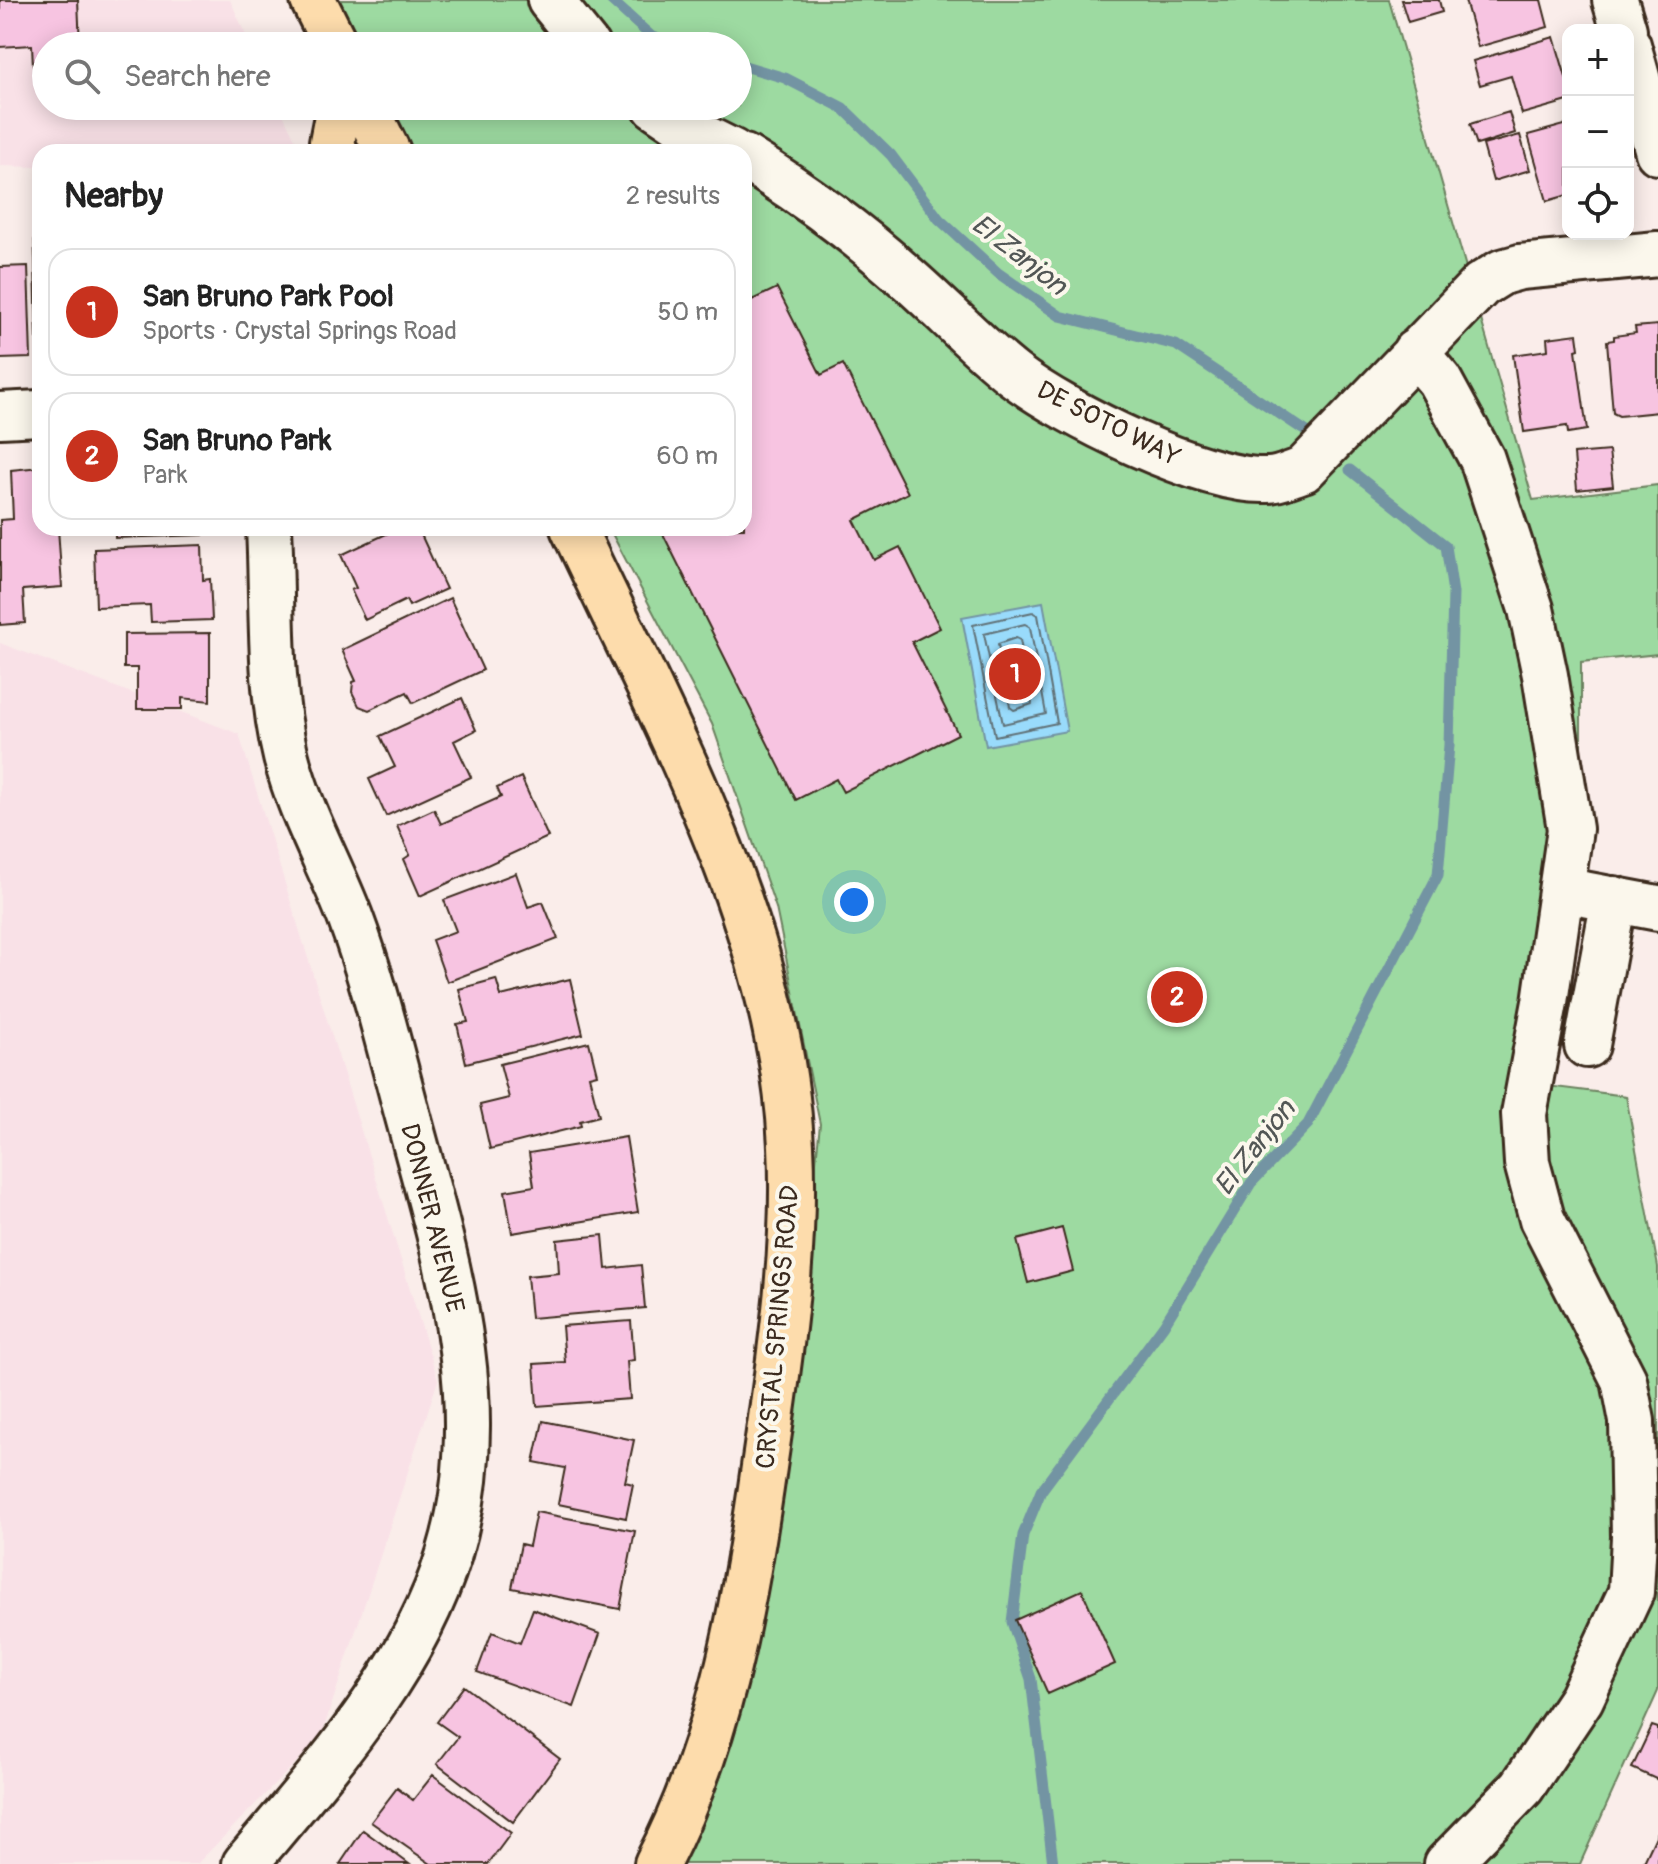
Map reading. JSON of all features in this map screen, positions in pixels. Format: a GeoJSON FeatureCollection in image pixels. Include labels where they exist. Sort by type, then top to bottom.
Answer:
{"type":"FeatureCollection","features":[{"type":"Feature","properties":{"kind":"main road"},"geometry":{"type":"LineString","coordinates":[[313,0],[329,32]]}},
{"type":"Feature","properties":{"kind":"main road"},"geometry":{"type":"LineString","coordinates":[[333,144],[336,120]]}},
{"type":"Feature","properties":{"kind":"main road"},"geometry":{"type":"LineString","coordinates":[[372,120],[384,144]]}},
{"type":"Feature","properties":{"kind":"main road","name":"CRYSTAL SPRINGS ROAD"},"geometry":{"type":"LineString","coordinates":[[577,536],[688,773],[728,869],[760,974],[781,1061],[791,1144],[791,1229],[780,1345],[745,1597],[726,1684],[664,1859]]}},
{"type":"Feature","properties":{"kind":"street"},"geometry":{"type":"LineString","coordinates":[[550,0],[576,32]]}},
{"type":"Feature","properties":{"kind":"street"},"geometry":{"type":"LineString","coordinates":[[1615,0],[1622,24]]}},
{"type":"Feature","properties":{"kind":"street"},"geometry":{"type":"LineString","coordinates":[[1634,66],[1658,152]]}},
{"type":"Feature","properties":{"kind":"street"},"geometry":{"type":"LineString","coordinates":[[676,120],[717,144]]}},
{"type":"Feature","properties":{"kind":"street","name":"DE SOTO WAY"},"geometry":{"type":"LineString","coordinates":[[752,162],[836,219],[1017,376],[1159,454],[1233,477],[1271,480],[1303,470],[1481,285],[1502,272],[1520,267],[1658,254]]}},
{"type":"Feature","properties":{"kind":"street"},"geometry":{"type":"LineString","coordinates":[[1415,352],[1439,380],[1482,459],[1531,609],[1570,829],[1524,1114],[1527,1163],[1542,1219],[1624,1380],[1632,1421],[1634,1537],[1631,1592],[1581,1699],[1522,1787],[1447,1864]]}},
{"type":"Feature","properties":{"kind":"street"},"geometry":{"type":"LineString","coordinates":[[0,415],[32,413]]}},
{"type":"Feature","properties":{"kind":"street","name":"DONNER AVENUE"},"geometry":{"type":"LineString","coordinates":[[245,1864],[356,1724],[392,1672],[422,1618],[449,1556],[463,1497],[468,1429],[464,1356],[454,1288],[424,1176],[372,984],[286,756],[278,706],[269,536]]}},
{"type":"Feature","properties":{"kind":"street"},"geometry":{"type":"LineString","coordinates":[[1562,889],[1658,908]]}},
{"type":"Feature","properties":{"kind":"street"},"geometry":{"type":"LineString","coordinates":[[1587,1045],[1614,899]]}},
{"type":"Feature","properties":{"kind":"shaded area"},"geometry":{"type":"Polygon","coordinates":[[[0,0],[230,0],[245,32],[32,32],[32,120],[286,120],[297,144],[32,144],[32,167],[0,166],[0,0]]]}},
{"type":"Feature","properties":{"kind":"shaded area"},"geometry":{"type":"Polygon","coordinates":[[[0,643],[239,734],[438,1380],[321,1737],[197,1864],[0,1864],[0,643]]]}},
{"type":"Feature","properties":{"kind":"green space"},"geometry":{"type":"Polygon","coordinates":[[[338,0],[1389,0],[1533,500],[1658,485],[1658,654],[1581,662],[1581,857],[1547,1086],[1626,1096],[1658,1267],[1658,1691],[1580,1864],[678,1864],[798,1328],[820,1124],[776,908],[712,724],[613,536],[752,536],[752,144],[408,144],[396,120],[752,120],[752,32],[353,32],[338,0]]]}},
{"type":"Feature","properties":{"kind":"water"},"geometry":{"type":"Polygon","coordinates":[[[1043,602],[1067,731],[986,746],[962,617],[1043,602]]]}},
{"type":"Feature","properties":{"kind":"building"},"geometry":{"type":"Polygon","coordinates":[[[0,0],[78,0],[79,32],[32,32],[32,45],[0,47],[0,0]]]}},
{"type":"Feature","properties":{"kind":"building"},"geometry":{"type":"Polygon","coordinates":[[[1401,0],[1439,0],[1442,12],[1408,22],[1401,0]]]}},
{"type":"Feature","properties":{"kind":"building"},"geometry":{"type":"Polygon","coordinates":[[[1465,0],[1541,0],[1548,27],[1478,47],[1465,0]]]}},
{"type":"Feature","properties":{"kind":"building"},"geometry":{"type":"Polygon","coordinates":[[[1554,37],[1562,64],[1562,103],[1522,114],[1511,76],[1480,85],[1473,61],[1554,37]]]}},
{"type":"Feature","properties":{"kind":"building"},"geometry":{"type":"Polygon","coordinates":[[[1509,112],[1515,133],[1477,145],[1470,124],[1509,112]]]}},
{"type":"Feature","properties":{"kind":"building"},"geometry":{"type":"Polygon","coordinates":[[[1562,126],[1562,197],[1547,201],[1528,135],[1562,126]]]}},
{"type":"Feature","properties":{"kind":"building"},"geometry":{"type":"Polygon","coordinates":[[[1520,135],[1530,170],[1493,181],[1483,145],[1520,135]]]}},
{"type":"Feature","properties":{"kind":"building"},"geometry":{"type":"Polygon","coordinates":[[[28,266],[31,358],[0,359],[0,267],[28,266]]]}},
{"type":"Feature","properties":{"kind":"building"},"geometry":{"type":"Polygon","coordinates":[[[777,288],[821,375],[843,364],[908,493],[854,520],[874,560],[900,547],[940,628],[912,642],[958,734],[843,792],[836,779],[796,800],[664,536],[752,536],[752,300],[777,288]]]}},
{"type":"Feature","properties":{"kind":"building"},"geometry":{"type":"Polygon","coordinates":[[[1658,325],[1658,412],[1619,416],[1613,413],[1607,341],[1614,340],[1614,336],[1636,333],[1635,327],[1658,325]]]}},
{"type":"Feature","properties":{"kind":"building"},"geometry":{"type":"Polygon","coordinates":[[[1577,334],[1579,349],[1576,350],[1587,430],[1568,433],[1567,426],[1524,432],[1513,355],[1548,350],[1547,338],[1577,334]]]}},
{"type":"Feature","properties":{"kind":"building"},"geometry":{"type":"Polygon","coordinates":[[[1609,451],[1613,486],[1577,490],[1574,454],[1609,451]]]}},
{"type":"Feature","properties":{"kind":"building"},"geometry":{"type":"Polygon","coordinates":[[[32,468],[32,536],[59,536],[62,587],[23,590],[25,623],[0,625],[0,520],[13,519],[11,470],[32,468]]]}},
{"type":"Feature","properties":{"kind":"building"},"geometry":{"type":"Polygon","coordinates":[[[115,536],[174,536],[115,538],[115,536]]]}},
{"type":"Feature","properties":{"kind":"building"},"geometry":{"type":"Polygon","coordinates":[[[382,536],[422,536],[446,589],[409,606],[406,600],[365,620],[351,590],[356,588],[341,555],[382,536]]]}},
{"type":"Feature","properties":{"kind":"building"},"geometry":{"type":"Polygon","coordinates":[[[202,545],[203,580],[210,579],[212,620],[151,622],[150,605],[96,607],[94,549],[202,545]]]}},
{"type":"Feature","properties":{"kind":"building"},"geometry":{"type":"Polygon","coordinates":[[[450,598],[483,670],[413,703],[407,692],[369,710],[359,706],[352,692],[353,682],[356,681],[342,650],[450,598]]]}},
{"type":"Feature","properties":{"kind":"building"},"geometry":{"type":"Polygon","coordinates":[[[210,633],[210,701],[182,698],[182,709],[137,709],[137,668],[124,668],[124,634],[210,633]]]}},
{"type":"Feature","properties":{"kind":"building"},"geometry":{"type":"Polygon","coordinates":[[[462,698],[476,730],[454,741],[471,777],[386,816],[369,779],[395,767],[380,736],[462,698]]]}},
{"type":"Feature","properties":{"kind":"building"},"geometry":{"type":"Polygon","coordinates":[[[521,777],[548,837],[420,896],[404,859],[410,855],[397,826],[434,809],[441,824],[501,797],[497,788],[521,777]]]}},
{"type":"Feature","properties":{"kind":"building"},"geometry":{"type":"Polygon","coordinates":[[[516,873],[528,907],[543,902],[558,939],[447,982],[432,940],[456,931],[444,900],[516,873]]]}},
{"type":"Feature","properties":{"kind":"building"},"geometry":{"type":"Polygon","coordinates":[[[496,979],[501,996],[570,979],[583,1034],[466,1063],[457,1024],[468,1022],[459,989],[496,979]]]}},
{"type":"Feature","properties":{"kind":"building"},"geometry":{"type":"Polygon","coordinates":[[[589,1042],[597,1074],[589,1076],[599,1116],[580,1121],[581,1126],[490,1149],[480,1105],[509,1098],[500,1064],[589,1042]]]}},
{"type":"Feature","properties":{"kind":"building"},"geometry":{"type":"Polygon","coordinates":[[[626,1137],[638,1212],[512,1233],[505,1191],[534,1186],[529,1153],[626,1137]]]}},
{"type":"Feature","properties":{"kind":"building"},"geometry":{"type":"Polygon","coordinates":[[[1062,1228],[1073,1271],[1028,1283],[1017,1240],[1062,1228]]]}},
{"type":"Feature","properties":{"kind":"building"},"geometry":{"type":"Polygon","coordinates":[[[603,1235],[606,1269],[641,1265],[645,1308],[531,1318],[527,1276],[559,1273],[557,1240],[603,1235]]]}},
{"type":"Feature","properties":{"kind":"building"},"geometry":{"type":"Polygon","coordinates":[[[631,1321],[634,1360],[627,1361],[630,1399],[537,1406],[534,1364],[565,1362],[562,1326],[631,1321]]]}},
{"type":"Feature","properties":{"kind":"building"},"geometry":{"type":"Polygon","coordinates":[[[543,1421],[634,1440],[625,1482],[633,1484],[626,1518],[558,1504],[565,1468],[534,1462],[543,1421]]]}},
{"type":"Feature","properties":{"kind":"building"},"geometry":{"type":"Polygon","coordinates":[[[536,1512],[635,1531],[620,1609],[512,1588],[521,1544],[529,1546],[536,1512]]]}},
{"type":"Feature","properties":{"kind":"building"},"geometry":{"type":"Polygon","coordinates":[[[1082,1590],[1115,1664],[1048,1694],[1015,1620],[1082,1590]]]}},
{"type":"Feature","properties":{"kind":"building"},"geometry":{"type":"Polygon","coordinates":[[[533,1609],[600,1634],[574,1707],[477,1672],[492,1632],[520,1643],[533,1609]]]}},
{"type":"Feature","properties":{"kind":"building"},"geometry":{"type":"Polygon","coordinates":[[[464,1686],[560,1759],[513,1822],[437,1764],[458,1737],[437,1722],[464,1686]]]}},
{"type":"Feature","properties":{"kind":"building"},"geometry":{"type":"Polygon","coordinates":[[[1652,1726],[1658,1728],[1658,1780],[1632,1768],[1652,1726]]]}},
{"type":"Feature","properties":{"kind":"building"},"geometry":{"type":"Polygon","coordinates":[[[433,1775],[511,1833],[488,1864],[431,1864],[371,1822],[397,1788],[413,1800],[433,1775]]]}},
{"type":"Feature","properties":{"kind":"building"},"geometry":{"type":"Polygon","coordinates":[[[363,1830],[409,1864],[340,1864],[363,1830]]]}},
{"type":"Feature","properties":{"kind":"building"},"geometry":{"type":"Polygon","coordinates":[[[1658,1832],[1658,1864],[1643,1864],[1658,1832]]]}},
{"type":"Feature","properties":{"kind":"waterway","name":"El Zanjon"},"geometry":{"type":"LineString","coordinates":[[611,0],[646,32]]}},
{"type":"Feature","properties":{"kind":"waterway","name":"El Zanjon"},"geometry":{"type":"LineString","coordinates":[[752,68],[785,78],[843,108],[891,155],[939,219],[998,273],[1060,316],[1176,345],[1307,432]]}},
{"type":"Feature","properties":{"kind":"waterway","name":"El Zanjon"},"geometry":{"type":"LineString","coordinates":[[1053,1864],[1031,1679],[1012,1622],[1023,1535],[1041,1491],[1164,1325],[1251,1183],[1308,1124],[1438,875],[1449,745],[1453,593],[1446,546],[1350,470]]}},
{"type":"Feature","properties":{"kind":"place","name":"San Bruno Park Pool"},"geometry":{"type":"Point","coordinates":[1015,674]}},
{"type":"Feature","properties":{"kind":"place","name":"San Bruno Park"},"geometry":{"type":"Point","coordinates":[1177,997]}}]}
